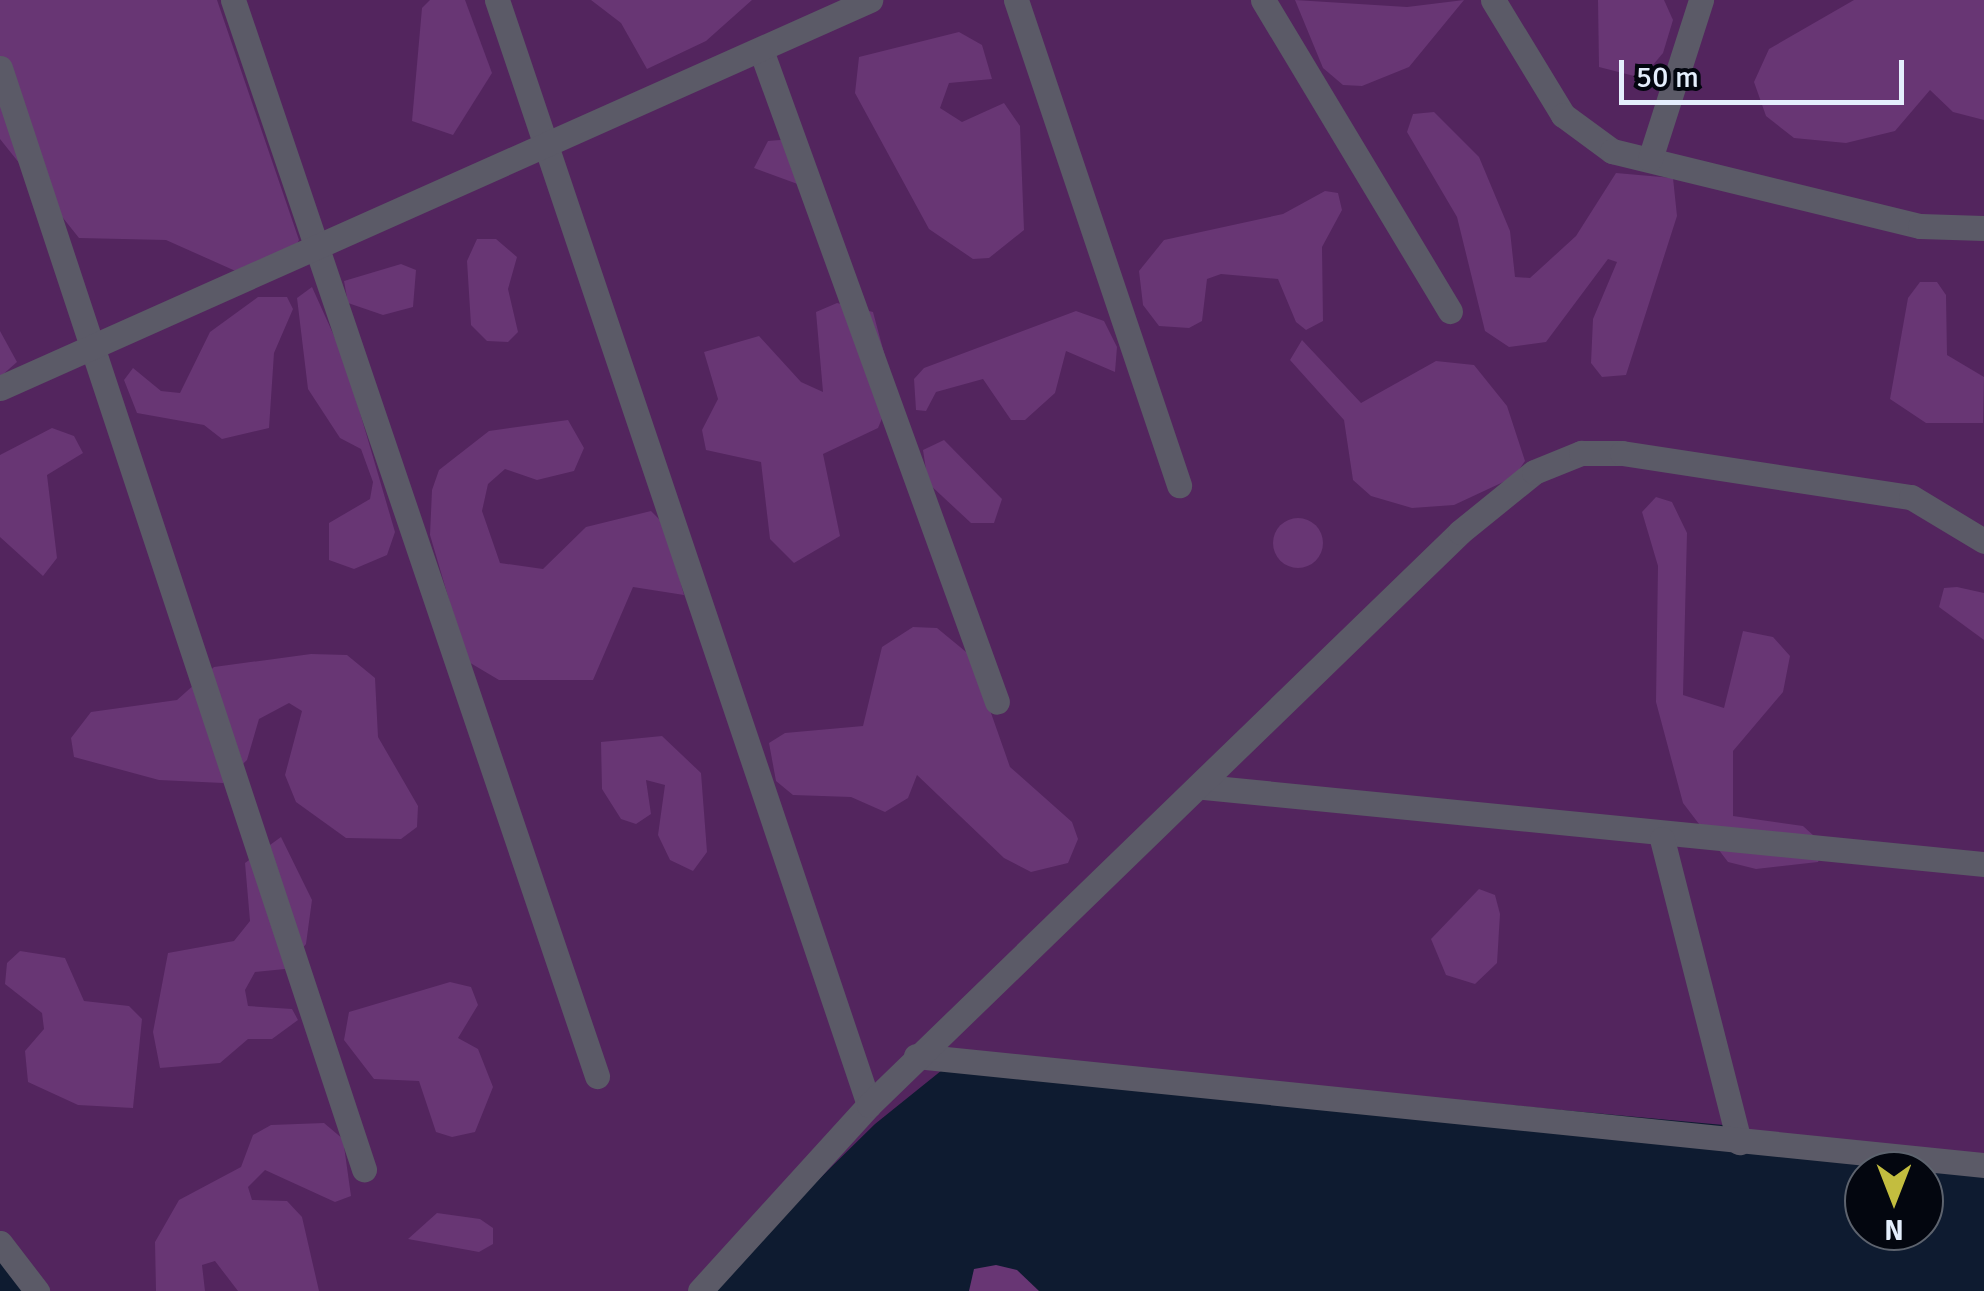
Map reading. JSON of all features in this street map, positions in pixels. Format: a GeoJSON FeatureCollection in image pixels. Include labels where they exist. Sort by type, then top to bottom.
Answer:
{"type":"FeatureCollection","features":[{"type":"Feature","properties":{"kind":"lane"},"geometry":{"type":"LineString","coordinates":[[233,0],[597,1076]]}},
{"type":"Feature","properties":{"kind":"lane"},"geometry":{"type":"LineString","coordinates":[[497,0],[869,1105]]}},
{"type":"Feature","properties":{"kind":"lane"},"geometry":{"type":"LineString","coordinates":[[0,388],[92,351],[870,0]]}},
{"type":"Feature","properties":{"kind":"lane"},"geometry":{"type":"LineString","coordinates":[[1016,0],[1179,486]]}},
{"type":"Feature","properties":{"kind":"lane"},"geometry":{"type":"LineString","coordinates":[[1263,0],[1450,312]]}},
{"type":"Feature","properties":{"kind":"lane"},"geometry":{"type":"LineString","coordinates":[[1493,0],[1563,116],[1594,142],[1920,226],[1984,228]]}},
{"type":"Feature","properties":{"kind":"lane"},"geometry":{"type":"LineString","coordinates":[[1650,159],[1702,0]]}},
{"type":"Feature","properties":{"kind":"lane"},"geometry":{"type":"LineString","coordinates":[[760,50],[997,702]]}},
{"type":"Feature","properties":{"kind":"lane"},"geometry":{"type":"LineString","coordinates":[[0,68],[364,1169]]}},
{"type":"Feature","properties":{"kind":"lane"},"geometry":{"type":"LineString","coordinates":[[700,1291],[916,1056],[1204,787],[1460,532],[1534,472],[1581,452],[1911,498],[1984,540]]}},
{"type":"Feature","properties":{"kind":"lane"},"geometry":{"type":"LineString","coordinates":[[1204,787],[1662,839],[1984,864]]}},
{"type":"Feature","properties":{"kind":"lane"},"geometry":{"type":"LineString","coordinates":[[1662,839],[1738,1142]]}},
{"type":"Feature","properties":{"kind":"lane"},"geometry":{"type":"LineString","coordinates":[[916,1056],[1984,1165]]}},
{"type":"Feature","properties":{"kind":"lane"},"geometry":{"type":"LineString","coordinates":[[0,1243],[37,1291]]}},
{"type":"Feature","properties":{"kind":"shaded area"},"geometry":{"type":"Polygon","coordinates":[[[0,0],[1984,0],[1984,1165],[1944,1161],[1944,1151],[1844,1152],[1739,1142],[1734,1126],[962,1054],[875,1124],[705,1291],[43,1291],[0,1237],[0,0]]]}},
{"type":"Feature","properties":{"kind":"shaded area"},"geometry":{"type":"Polygon","coordinates":[[[0,0],[217,0],[299,240],[289,259],[240,273],[166,240],[79,238],[0,139],[0,0]]]}},
{"type":"Feature","properties":{"kind":"shaded area"},"geometry":{"type":"Polygon","coordinates":[[[430,0],[465,0],[492,73],[453,135],[412,121],[422,8],[430,0]]]}},
{"type":"Feature","properties":{"kind":"shaded area"},"geometry":{"type":"Polygon","coordinates":[[[591,0],[752,0],[706,41],[647,69],[621,23],[591,0]]]}},
{"type":"Feature","properties":{"kind":"shaded area"},"geometry":{"type":"Polygon","coordinates":[[[1295,0],[1407,7],[1464,0],[1409,67],[1362,86],[1343,85],[1323,68],[1295,0]]]}},
{"type":"Feature","properties":{"kind":"shaded area"},"geometry":{"type":"Polygon","coordinates":[[[1598,0],[1664,0],[1673,20],[1663,53],[1642,78],[1599,67],[1598,0]]]}},
{"type":"Feature","properties":{"kind":"shaded area"},"geometry":{"type":"Polygon","coordinates":[[[1854,0],[1984,0],[1984,120],[1953,112],[1930,90],[1895,131],[1846,143],[1794,138],[1766,116],[1754,82],[1769,49],[1854,0]]]}},
{"type":"Feature","properties":{"kind":"shaded area"},"geometry":{"type":"Polygon","coordinates":[[[959,32],[982,45],[992,79],[949,83],[940,108],[962,122],[1004,103],[1020,126],[1024,230],[989,258],[973,259],[929,229],[855,93],[859,57],[959,32]]]}},
{"type":"Feature","properties":{"kind":"shaded area"},"geometry":{"type":"Polygon","coordinates":[[[1434,112],[1479,157],[1510,231],[1515,277],[1530,278],[1576,236],[1616,173],[1673,178],[1677,216],[1626,375],[1602,377],[1591,363],[1593,319],[1617,262],[1608,259],[1546,342],[1509,347],[1485,331],[1457,217],[1407,132],[1413,114],[1434,112]]]}},
{"type":"Feature","properties":{"kind":"shaded area"},"geometry":{"type":"Polygon","coordinates":[[[803,138],[818,173],[803,186],[754,168],[768,141],[803,138]]]}},
{"type":"Feature","properties":{"kind":"shaded area"},"geometry":{"type":"Polygon","coordinates":[[[1325,191],[1338,193],[1342,210],[1322,247],[1323,321],[1306,330],[1296,322],[1278,279],[1221,274],[1207,279],[1202,321],[1189,328],[1159,326],[1143,305],[1139,271],[1164,240],[1283,214],[1325,191]]]}},
{"type":"Feature","properties":{"kind":"shaded area"},"geometry":{"type":"Polygon","coordinates":[[[477,239],[496,239],[517,257],[508,289],[518,332],[508,342],[487,341],[471,325],[467,261],[477,239]]]}},
{"type":"Feature","properties":{"kind":"shaded area"},"geometry":{"type":"Polygon","coordinates":[[[401,264],[416,270],[413,307],[383,315],[348,303],[344,281],[401,264]]]}},
{"type":"Feature","properties":{"kind":"shaded area"},"geometry":{"type":"Polygon","coordinates":[[[1920,282],[1937,282],[1946,295],[1947,355],[1984,377],[1983,423],[1926,423],[1890,399],[1908,298],[1920,282]]]}},
{"type":"Feature","properties":{"kind":"shaded area"},"geometry":{"type":"Polygon","coordinates":[[[312,287],[344,358],[395,532],[387,555],[354,569],[329,560],[329,523],[370,499],[373,482],[361,449],[340,438],[308,389],[297,298],[312,287]]]}},
{"type":"Feature","properties":{"kind":"shaded area"},"geometry":{"type":"Polygon","coordinates":[[[258,297],[287,297],[293,309],[274,353],[269,428],[222,439],[204,425],[137,413],[124,380],[133,368],[161,391],[180,393],[210,332],[258,297]]]}},
{"type":"Feature","properties":{"kind":"shaded area"},"geometry":{"type":"Polygon","coordinates":[[[837,303],[873,312],[894,390],[878,428],[823,454],[840,536],[794,563],[770,539],[761,462],[706,450],[702,430],[718,399],[704,352],[759,336],[801,382],[823,392],[816,312],[837,303]]]}},
{"type":"Feature","properties":{"kind":"shaded area"},"geometry":{"type":"Polygon","coordinates":[[[1076,311],[1104,321],[1117,347],[1115,372],[1066,351],[1055,393],[1025,420],[1011,420],[983,379],[936,392],[926,411],[916,410],[914,379],[924,368],[1076,311]]]}},
{"type":"Feature","properties":{"kind":"shaded area"},"geometry":{"type":"Polygon","coordinates":[[[0,331],[17,362],[0,377],[0,331]]]}},
{"type":"Feature","properties":{"kind":"shaded area"},"geometry":{"type":"Polygon","coordinates":[[[1302,340],[1361,403],[1436,361],[1474,365],[1507,406],[1525,461],[1514,477],[1454,505],[1412,508],[1371,496],[1353,480],[1344,420],[1290,360],[1302,340]]]}},
{"type":"Feature","properties":{"kind":"shaded area"},"geometry":{"type":"Polygon","coordinates":[[[568,420],[584,448],[574,471],[537,480],[505,469],[488,484],[482,511],[500,563],[543,569],[586,527],[651,511],[665,525],[684,595],[633,587],[593,680],[499,680],[467,661],[430,535],[432,490],[439,470],[489,431],[568,420]]]}},
{"type":"Feature","properties":{"kind":"shaded area"},"geometry":{"type":"Polygon","coordinates":[[[52,428],[74,436],[83,453],[47,475],[57,558],[43,576],[0,537],[0,455],[52,428]]]}},
{"type":"Feature","properties":{"kind":"shaded area"},"geometry":{"type":"Polygon","coordinates":[[[944,440],[1002,499],[994,523],[971,523],[928,483],[923,450],[944,440]]]}},
{"type":"Feature","properties":{"kind":"shaded area"},"geometry":{"type":"Polygon","coordinates":[[[1656,497],[1672,502],[1687,533],[1683,695],[1724,708],[1743,631],[1773,637],[1790,656],[1783,692],[1733,751],[1733,816],[1803,826],[1825,846],[1818,862],[1756,869],[1728,862],[1683,803],[1656,702],[1658,566],[1642,512],[1656,497]]]}},
{"type":"Feature","properties":{"kind":"shaded area"},"geometry":{"type":"Polygon","coordinates":[[[1298,518],[1316,525],[1323,543],[1316,561],[1298,568],[1280,561],[1273,543],[1280,525],[1298,518]]]}},
{"type":"Feature","properties":{"kind":"shaded area"},"geometry":{"type":"Polygon","coordinates":[[[1944,588],[1984,593],[1984,640],[1939,607],[1944,588]]]}},
{"type":"Feature","properties":{"kind":"shaded area"},"geometry":{"type":"Polygon","coordinates":[[[913,627],[937,628],[971,656],[1010,767],[1072,822],[1078,839],[1068,863],[1031,872],[1004,858],[917,775],[908,798],[885,812],[851,797],[793,795],[776,781],[769,743],[785,733],[863,726],[882,647],[913,627]]]}},
{"type":"Feature","properties":{"kind":"shaded area"},"geometry":{"type":"Polygon","coordinates":[[[311,654],[347,655],[375,678],[378,737],[418,806],[417,827],[401,839],[346,838],[296,802],[285,775],[302,711],[289,703],[259,719],[247,760],[223,783],[159,780],[74,757],[71,738],[91,712],[177,700],[214,667],[311,654]]]}},
{"type":"Feature","properties":{"kind":"shaded area"},"geometry":{"type":"Polygon","coordinates":[[[662,736],[701,773],[707,852],[693,871],[670,860],[658,835],[665,785],[646,780],[651,814],[636,824],[621,819],[602,789],[601,742],[662,736]]]}},
{"type":"Feature","properties":{"kind":"shaded area"},"geometry":{"type":"Polygon","coordinates":[[[281,837],[312,900],[306,944],[285,969],[255,972],[245,990],[248,1006],[292,1009],[298,1020],[272,1039],[248,1039],[220,1063],[160,1068],[153,1032],[168,953],[234,941],[250,921],[245,863],[281,837]]]}},
{"type":"Feature","properties":{"kind":"shaded area"},"geometry":{"type":"Polygon","coordinates":[[[1479,889],[1495,895],[1500,914],[1497,963],[1475,984],[1446,975],[1431,939],[1479,889]]]}},
{"type":"Feature","properties":{"kind":"shaded area"},"geometry":{"type":"Polygon","coordinates":[[[20,951],[65,958],[84,1001],[129,1006],[142,1019],[133,1108],[78,1105],[28,1082],[25,1051],[44,1029],[42,1013],[5,984],[7,963],[20,951]]]}},
{"type":"Feature","properties":{"kind":"shaded area"},"geometry":{"type":"Polygon","coordinates":[[[450,982],[471,987],[478,1005],[458,1038],[478,1049],[493,1087],[475,1132],[452,1137],[436,1132],[419,1081],[374,1079],[344,1040],[349,1012],[450,982]]]}},
{"type":"Feature","properties":{"kind":"shaded area"},"geometry":{"type":"Polygon","coordinates":[[[324,1123],[343,1139],[351,1196],[335,1202],[265,1170],[248,1187],[252,1200],[287,1201],[302,1217],[319,1291],[238,1291],[215,1261],[202,1265],[205,1291],[156,1291],[155,1242],[179,1200],[241,1167],[253,1135],[271,1125],[324,1123]]]}},
{"type":"Feature","properties":{"kind":"shaded area"},"geometry":{"type":"Polygon","coordinates":[[[437,1213],[480,1219],[493,1228],[493,1244],[479,1252],[408,1239],[437,1213]]]}},
{"type":"Feature","properties":{"kind":"shaded area"},"geometry":{"type":"Polygon","coordinates":[[[996,1265],[1017,1270],[1039,1291],[969,1291],[974,1269],[996,1265]]]}}]}
